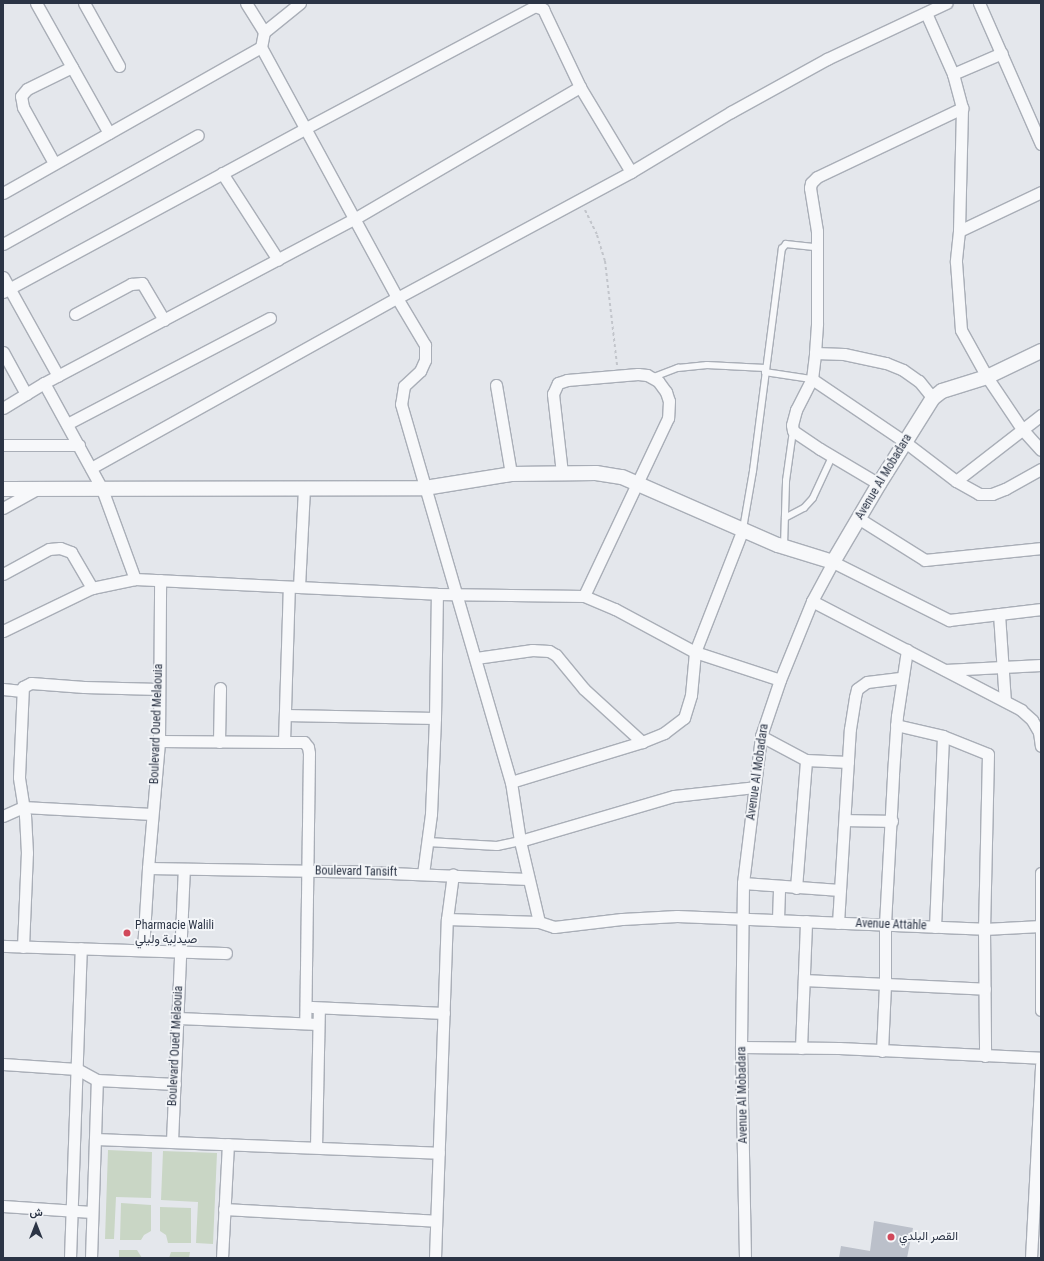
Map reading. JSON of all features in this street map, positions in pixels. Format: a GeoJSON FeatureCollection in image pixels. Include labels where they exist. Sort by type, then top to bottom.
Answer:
{"type":"FeatureCollection","features":[{"type":"Feature","properties":{"kind":"street"},"geometry":{"type":"LineString","coordinates":[[36,3],[109,134]]}},
{"type":"Feature","properties":{"kind":"street"},"geometry":{"type":"LineString","coordinates":[[84,3],[119,66]]}},
{"type":"Feature","properties":{"kind":"street"},"geometry":{"type":"LineString","coordinates":[[246,3],[264,32]]}},
{"type":"Feature","properties":{"kind":"street"},"geometry":{"type":"LineString","coordinates":[[300,3],[264,32],[260,47],[397,298],[425,345],[425,360],[420,371],[404,386],[400,398],[458,594],[511,782],[520,841],[539,922]]}},
{"type":"Feature","properties":{"kind":"street"},"geometry":{"type":"LineString","coordinates":[[91,468],[397,298],[631,172],[731,112],[827,59],[946,3]]}},
{"type":"Feature","properties":{"kind":"street"},"geometry":{"type":"LineString","coordinates":[[979,3],[1041,144]]}},
{"type":"Feature","properties":{"kind":"street"},"geometry":{"type":"LineString","coordinates":[[6,290],[535,6],[543,9],[580,87],[631,172]]}},
{"type":"Feature","properties":{"kind":"street"},"geometry":{"type":"LineString","coordinates":[[926,13],[953,74],[962,108],[959,231],[956,262],[961,330],[987,377],[1022,429],[1041,450]]}},
{"type":"Feature","properties":{"kind":"street"},"geometry":{"type":"LineString","coordinates":[[3,193],[260,47]]}},
{"type":"Feature","properties":{"kind":"street"},"geometry":{"type":"LineString","coordinates":[[953,74],[1002,53]]}},
{"type":"Feature","properties":{"kind":"street"},"geometry":{"type":"LineString","coordinates":[[54,163],[23,107],[21,96],[27,89],[72,67]]}},
{"type":"Feature","properties":{"kind":"street"},"geometry":{"type":"LineString","coordinates":[[3,408],[44,383],[354,220],[580,87]]}},
{"type":"Feature","properties":{"kind":"street"},"geometry":{"type":"LineString","coordinates":[[879,484],[832,457],[793,431],[792,425],[796,410],[812,379],[815,352],[817,323],[817,231],[810,188],[812,180],[962,108]]}},
{"type":"Feature","properties":{"kind":"street"},"geometry":{"type":"LineString","coordinates":[[3,244],[198,135]]}},
{"type":"Feature","properties":{"kind":"street"},"geometry":{"type":"LineString","coordinates":[[222,173],[278,260]]}},
{"type":"Feature","properties":{"kind":"street"},"geometry":{"type":"LineString","coordinates":[[959,231],[1041,192]]}},
{"type":"Feature","properties":{"kind":"street"},"geometry":{"type":"LineString","coordinates":[[3,278],[6,290],[58,376]]}},
{"type":"Feature","properties":{"kind":"street"},"geometry":{"type":"LineString","coordinates":[[75,314],[131,284],[142,283],[164,320]]}},
{"type":"Feature","properties":{"kind":"street"},"geometry":{"type":"LineString","coordinates":[[67,424],[270,318]]}},
{"type":"Feature","properties":{"kind":"street","name":"Avenue Al Mobadara"},"geometry":{"type":"LineString","coordinates":[[745,1258],[741,1047],[743,883],[761,736],[780,680],[812,602],[858,518],[933,398],[942,391],[987,377],[1041,351]]}},
{"type":"Feature","properties":{"kind":"street"},"geometry":{"type":"LineString","coordinates":[[3,352],[26,394]]}},
{"type":"Feature","properties":{"kind":"street"},"geometry":{"type":"LineString","coordinates":[[815,352],[844,354],[886,363],[903,370],[919,381],[933,398]]}},
{"type":"Feature","properties":{"kind":"street"},"geometry":{"type":"LineString","coordinates":[[562,473],[554,394],[555,387],[567,380],[638,374],[654,377],[666,392],[669,401],[668,418],[584,596]]}},
{"type":"Feature","properties":{"kind":"street"},"geometry":{"type":"LineString","coordinates":[[812,379],[905,442],[956,481],[979,494],[992,494],[1022,481],[1041,469]]}},
{"type":"Feature","properties":{"kind":"street"},"geometry":{"type":"LineString","coordinates":[[44,383],[102,489],[135,579]]}},
{"type":"Feature","properties":{"kind":"street"},"geometry":{"type":"LineString","coordinates":[[496,385],[511,474]]}},
{"type":"Feature","properties":{"kind":"street"},"geometry":{"type":"LineString","coordinates":[[956,481],[1041,415]]}},
{"type":"Feature","properties":{"kind":"street"},"geometry":{"type":"LineString","coordinates":[[3,445],[79,445]]}},
{"type":"Feature","properties":{"kind":"street"},"geometry":{"type":"LineString","coordinates":[[3,490],[426,488],[511,474],[562,473],[611,475],[638,483],[784,547],[833,562],[949,620],[1041,609]]}},
{"type":"Feature","properties":{"kind":"street"},"geometry":{"type":"LineString","coordinates":[[284,742],[294,587],[304,488]]}},
{"type":"Feature","properties":{"kind":"street"},"geometry":{"type":"LineString","coordinates":[[3,508],[35,490]]}},
{"type":"Feature","properties":{"kind":"street"},"geometry":{"type":"LineString","coordinates":[[858,518],[925,560],[1041,548]]}},
{"type":"Feature","properties":{"kind":"street"},"geometry":{"type":"LineString","coordinates":[[511,782],[642,742],[664,733],[684,718],[691,695],[695,652],[743,529]]}},
{"type":"Feature","properties":{"kind":"street"},"geometry":{"type":"LineString","coordinates":[[3,574],[49,549],[60,548],[71,552],[92,588]]}},
{"type":"Feature","properties":{"kind":"street"},"geometry":{"type":"LineString","coordinates":[[3,631],[92,588],[135,579],[437,594],[584,596],[615,610],[695,652],[780,680]]}},
{"type":"Feature","properties":{"kind":"street","name":"Boulevard Oued Melaouia"},"geometry":{"type":"LineString","coordinates":[[143,950],[158,741],[160,580]]}},
{"type":"Feature","properties":{"kind":"street"},"geometry":{"type":"LineString","coordinates":[[423,874],[428,842],[435,718],[437,594]]}},
{"type":"Feature","properties":{"kind":"street"},"geometry":{"type":"LineString","coordinates":[[812,602],[1021,710],[1032,720],[1039,732],[1041,746]]}},
{"type":"Feature","properties":{"kind":"street"},"geometry":{"type":"LineString","coordinates":[[999,614],[1005,701]]}},
{"type":"Feature","properties":{"kind":"street"},"geometry":{"type":"LineString","coordinates":[[476,658],[532,650],[549,651],[556,655],[584,689],[642,742]]}},
{"type":"Feature","properties":{"kind":"street"},"geometry":{"type":"LineString","coordinates":[[882,1051],[885,984],[885,924],[892,822],[896,725],[907,650]]}},
{"type":"Feature","properties":{"kind":"street"},"geometry":{"type":"LineString","coordinates":[[944,670],[1041,665]]}},
{"type":"Feature","properties":{"kind":"street"},"geometry":{"type":"LineString","coordinates":[[838,923],[846,820],[852,710],[857,689],[861,685],[872,681],[902,678]]}},
{"type":"Feature","properties":{"kind":"street"},"geometry":{"type":"LineString","coordinates":[[23,947],[27,853],[19,777],[22,691],[25,684],[31,683],[84,687],[159,689]]}},
{"type":"Feature","properties":{"kind":"street"},"geometry":{"type":"LineString","coordinates":[[219,742],[220,688]]}},
{"type":"Feature","properties":{"kind":"street"},"geometry":{"type":"LineString","coordinates":[[3,689],[22,691]]}},
{"type":"Feature","properties":{"kind":"street"},"geometry":{"type":"LineString","coordinates":[[285,715],[435,718]]}},
{"type":"Feature","properties":{"kind":"street"},"geometry":{"type":"LineString","coordinates":[[896,725],[943,736],[988,754],[984,929],[985,1056]]}},
{"type":"Feature","properties":{"kind":"street"},"geometry":{"type":"LineString","coordinates":[[761,736],[806,760],[848,762]]}},
{"type":"Feature","properties":{"kind":"street"},"geometry":{"type":"LineString","coordinates":[[935,927],[943,736]]}},
{"type":"Feature","properties":{"kind":"street"},"geometry":{"type":"LineString","coordinates":[[158,741],[302,742],[307,744],[305,1023]]}},
{"type":"Feature","properties":{"kind":"street"},"geometry":{"type":"LineString","coordinates":[[796,888],[806,760]]}},
{"type":"Feature","properties":{"kind":"street"},"geometry":{"type":"LineString","coordinates":[[428,842],[497,846],[520,841],[674,796],[755,787]]}},
{"type":"Feature","properties":{"kind":"street"},"geometry":{"type":"LineString","coordinates":[[3,816],[23,807],[152,814]]}},
{"type":"Feature","properties":{"kind":"street"},"geometry":{"type":"LineString","coordinates":[[846,820],[892,822]]}},
{"type":"Feature","properties":{"kind":"street","name":"Boulevard Tansift"},"geometry":{"type":"LineString","coordinates":[[148,868],[453,874],[528,879]]}},
{"type":"Feature","properties":{"kind":"street","name":"Boulevard Oued Melaouia"},"geometry":{"type":"LineString","coordinates":[[172,1141],[184,869]]}},
{"type":"Feature","properties":{"kind":"street"},"geometry":{"type":"LineString","coordinates":[[1041,873],[1041,1010]]}},
{"type":"Feature","properties":{"kind":"street"},"geometry":{"type":"LineString","coordinates":[[435,1258],[447,919],[453,874]]}},
{"type":"Feature","properties":{"kind":"street"},"geometry":{"type":"LineString","coordinates":[[743,883],[779,887],[840,890]]}},
{"type":"Feature","properties":{"kind":"street"},"geometry":{"type":"LineString","coordinates":[[778,919],[779,887]]}},
{"type":"Feature","properties":{"kind":"street","name":"Avenue Attahle"},"geometry":{"type":"LineString","coordinates":[[447,919],[539,922],[554,927],[622,919],[677,916],[778,919],[984,929],[1041,926]]}},
{"type":"Feature","properties":{"kind":"street"},"geometry":{"type":"LineString","coordinates":[[801,1048],[806,921]]}},
{"type":"Feature","properties":{"kind":"street"},"geometry":{"type":"LineString","coordinates":[[3,946],[226,953]]}},
{"type":"Feature","properties":{"kind":"street"},"geometry":{"type":"LineString","coordinates":[[70,1258],[81,948]]}},
{"type":"Feature","properties":{"kind":"street"},"geometry":{"type":"LineString","coordinates":[[804,980],[985,989]]}},
{"type":"Feature","properties":{"kind":"street"},"geometry":{"type":"LineString","coordinates":[[305,1007],[444,1013]]}},
{"type":"Feature","properties":{"kind":"street"},"geometry":{"type":"LineString","coordinates":[[316,1148],[319,1008]]}},
{"type":"Feature","properties":{"kind":"street"},"geometry":{"type":"LineString","coordinates":[[178,1018],[318,1024]]}},
{"type":"Feature","properties":{"kind":"street"},"geometry":{"type":"LineString","coordinates":[[741,1047],[1041,1058]]}},
{"type":"Feature","properties":{"kind":"street"},"geometry":{"type":"LineString","coordinates":[[3,1064],[77,1070],[97,1080],[175,1084]]}},
{"type":"Feature","properties":{"kind":"street"},"geometry":{"type":"LineString","coordinates":[[1031,1258],[1041,1064]]}},
{"type":"Feature","properties":{"kind":"street"},"geometry":{"type":"LineString","coordinates":[[91,1258],[97,1080]]}},
{"type":"Feature","properties":{"kind":"street"},"geometry":{"type":"LineString","coordinates":[[95,1140],[172,1141],[439,1152]]}},
{"type":"Feature","properties":{"kind":"street"},"geometry":{"type":"LineString","coordinates":[[222,1258],[228,1144]]}},
{"type":"Feature","properties":{"kind":"street"},"geometry":{"type":"LineString","coordinates":[[3,1206],[92,1212]]}},
{"type":"Feature","properties":{"kind":"street"},"geometry":{"type":"LineString","coordinates":[[224,1209],[436,1221]]}},
{"type":"Feature","properties":{"kind":"lane"},"geometry":{"type":"LineString","coordinates":[[743,529],[753,471],[765,370],[783,246],[790,244],[816,248]]}},
{"type":"Feature","properties":{"kind":"lane"},"geometry":{"type":"LineString","coordinates":[[654,377],[678,368],[707,365],[765,370],[812,379]]}},
{"type":"Feature","properties":{"kind":"lane"},"geometry":{"type":"LineString","coordinates":[[784,547],[788,461],[793,431]]}},
{"type":"Feature","properties":{"kind":"lane"},"geometry":{"type":"LineString","coordinates":[[785,518],[804,508],[813,498],[832,457]]}},
{"type":"Feature","properties":{"kind":"path"},"geometry":{"type":"LineString","coordinates":[[580,200],[597,235],[605,261],[618,376]]}},
{"type":"Feature","properties":{"kind":"green space"},"geometry":{"type":"Polygon","coordinates":[[[108,1150],[152,1152],[151,1198],[116,1197],[114,1239],[105,1239],[108,1150]]]}},
{"type":"Feature","properties":{"kind":"green space"},"geometry":{"type":"Polygon","coordinates":[[[163,1151],[217,1153],[213,1244],[196,1243],[198,1202],[161,1200],[163,1151]]]}},
{"type":"Feature","properties":{"kind":"green space"},"geometry":{"type":"Polygon","coordinates":[[[121,1203],[151,1205],[151,1231],[144,1235],[141,1240],[120,1240],[121,1203]]]}},
{"type":"Feature","properties":{"kind":"green space"},"geometry":{"type":"Polygon","coordinates":[[[160,1207],[191,1208],[191,1243],[168,1243],[166,1235],[160,1231],[160,1207]]]}},
{"type":"Feature","properties":{"kind":"green space"},"geometry":{"type":"Polygon","coordinates":[[[119,1250],[137,1250],[142,1258],[119,1258],[119,1250]]]}},
{"type":"Feature","properties":{"kind":"green space"},"geometry":{"type":"Polygon","coordinates":[[[171,1252],[190,1252],[189,1258],[169,1258],[171,1252]]]}},
{"type":"Feature","properties":{"kind":"building","name":"القصر البلدي"},"geometry":{"type":"Polygon","coordinates":[[[874,1221],[913,1228],[907,1258],[839,1258],[841,1246],[870,1251],[874,1221]]]}},
{"type":"Feature","properties":{"kind":"place","name":"Pharmacie Walili صيدلية وليلي"},"geometry":{"type":"Point","coordinates":[127,933]}},
{"type":"Feature","properties":{"kind":"place","name":"القصر البلدي"},"geometry":{"type":"Point","coordinates":[891,1237]}}]}
